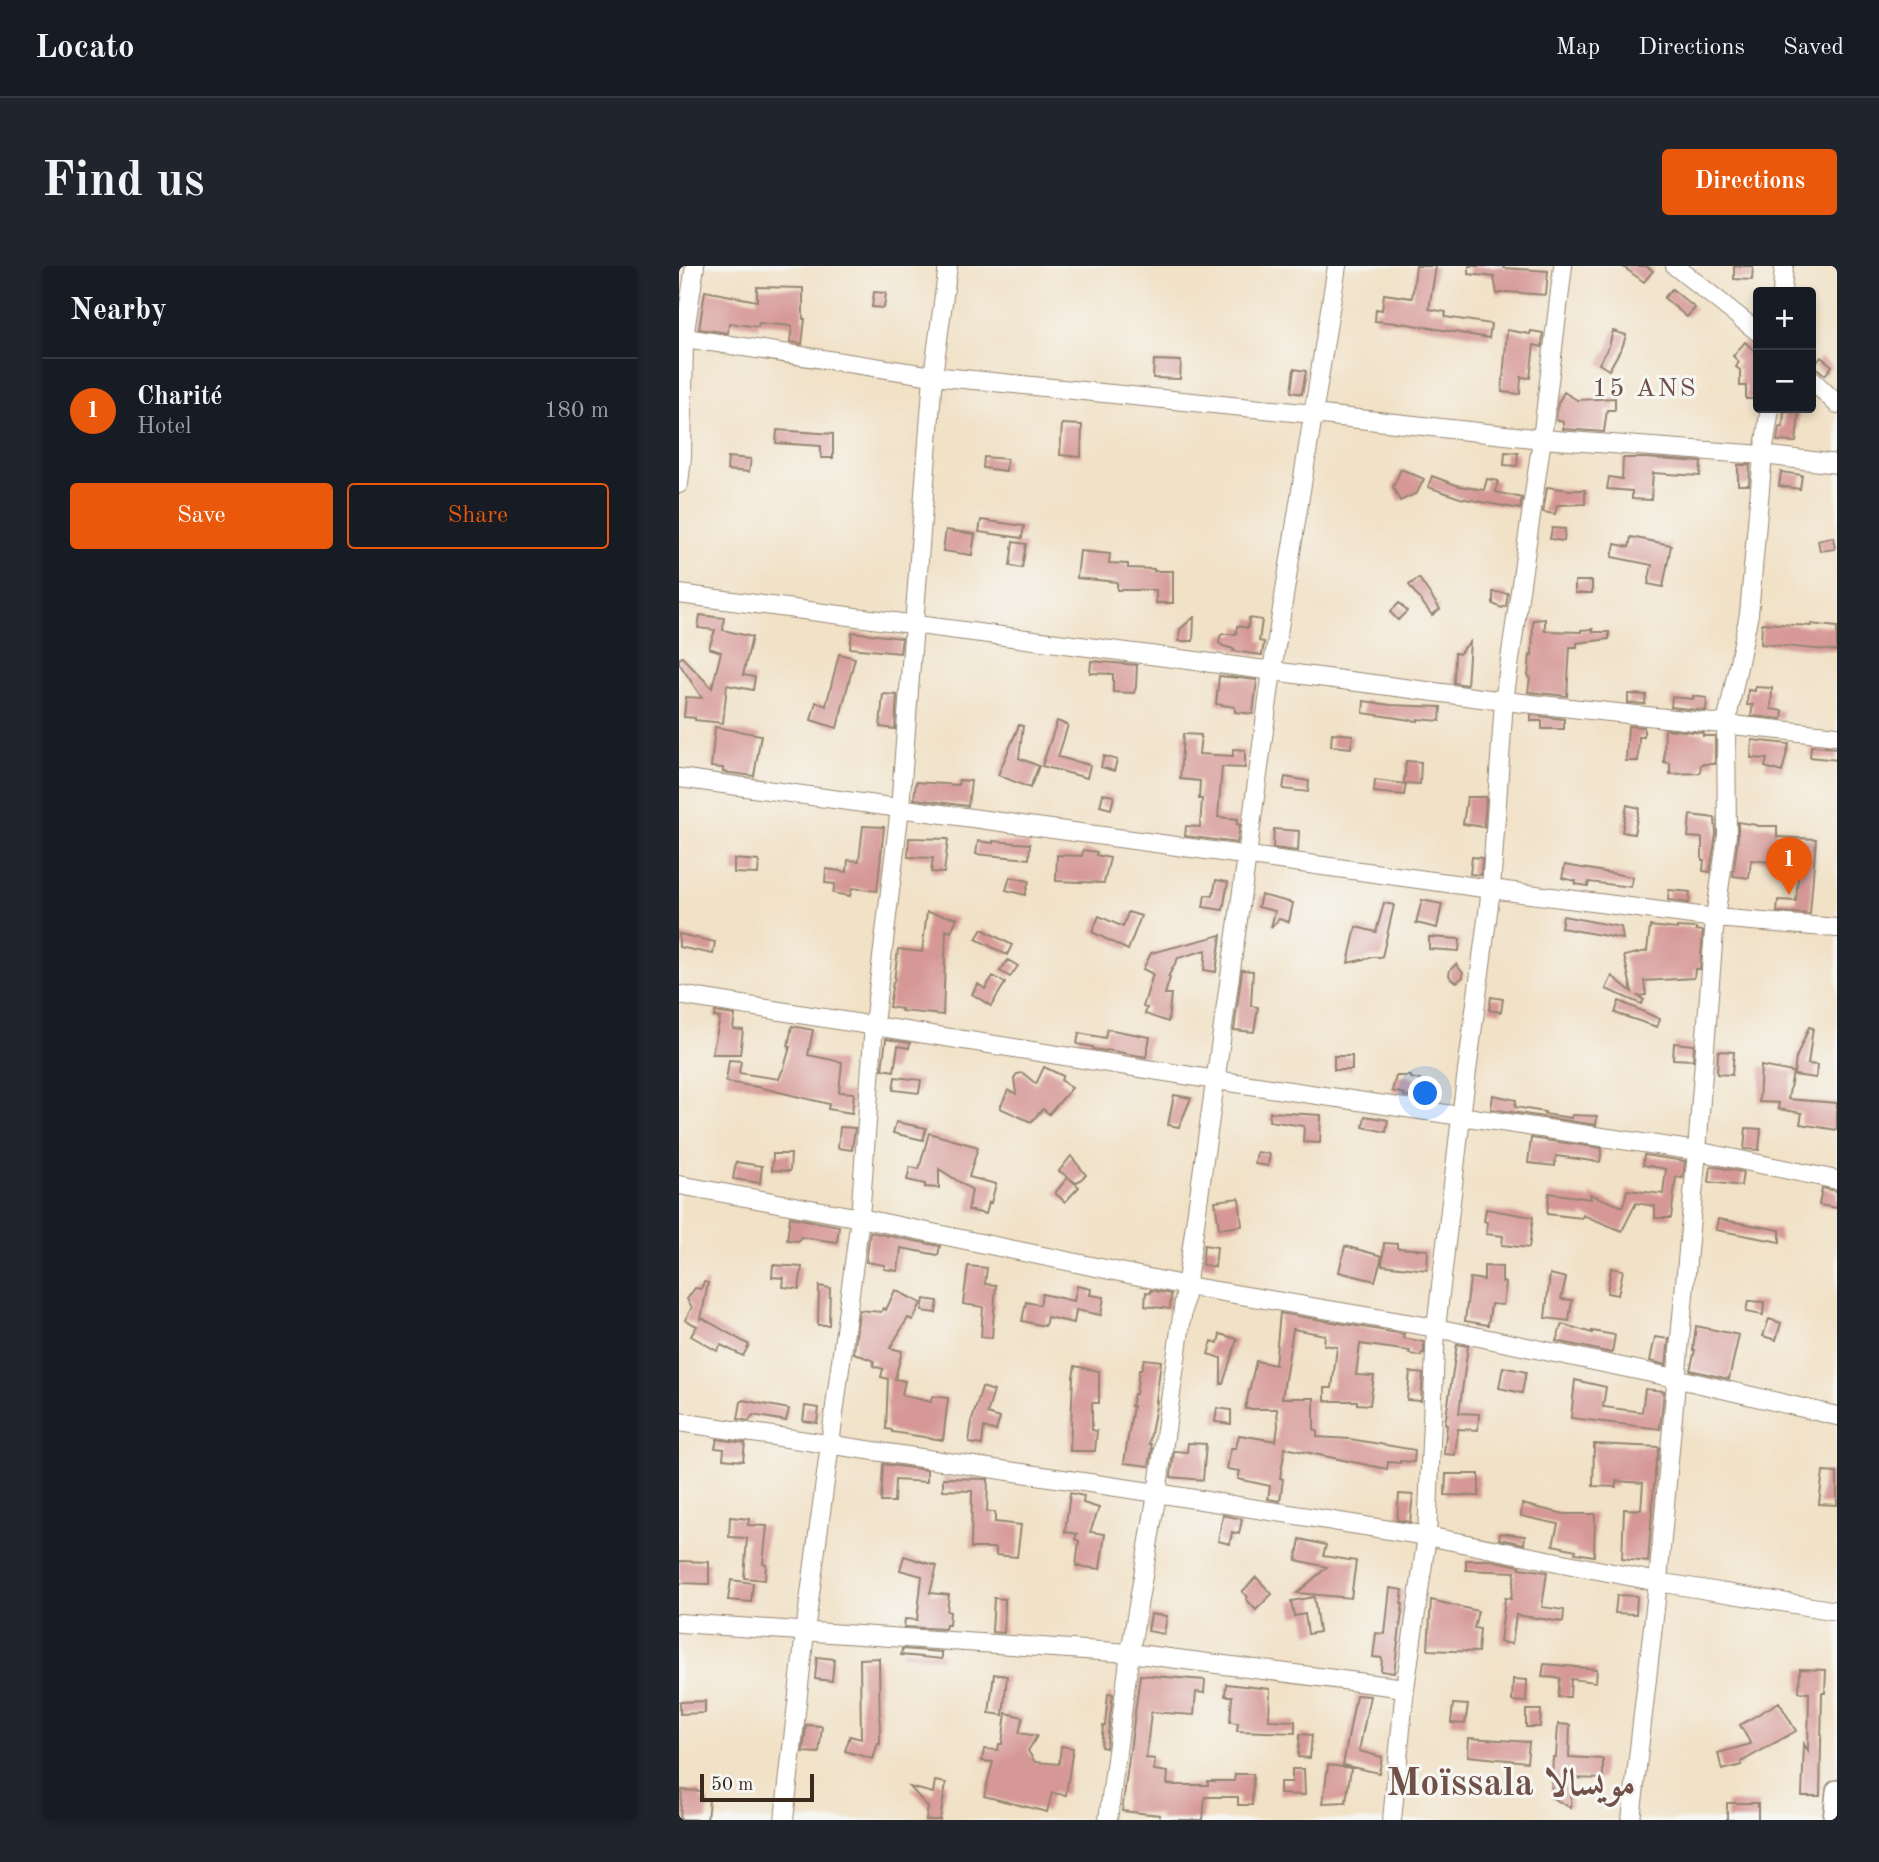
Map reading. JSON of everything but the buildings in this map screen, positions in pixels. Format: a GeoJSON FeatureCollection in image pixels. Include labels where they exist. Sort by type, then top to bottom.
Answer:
{"type":"FeatureCollection","features":[{"type":"Feature","properties":{"kind":"main road"},"geometry":{"type":"LineString","coordinates":[[1833,1820],[1837,1791]]}},
{"type":"Feature","properties":{"kind":"street"},"geometry":{"type":"LineString","coordinates":[[679,484],[682,457],[681,337],[695,266]]}},
{"type":"Feature","properties":{"kind":"street"},"geometry":{"type":"LineString","coordinates":[[784,1820],[805,1632],[860,1218],[874,1024],[901,808],[933,376],[948,266]]}},
{"type":"Feature","properties":{"kind":"street"},"geometry":{"type":"LineString","coordinates":[[1108,1820],[1130,1653],[1157,1493],[1187,1286],[1272,671],[1337,266]]}},
{"type":"Feature","properties":{"kind":"street"},"geometry":{"type":"LineString","coordinates":[[1392,1820],[1405,1688],[1427,1536],[1436,1328],[1491,889],[1504,701],[1542,439],[1563,266]]}},
{"type":"Feature","properties":{"kind":"street"},"geometry":{"type":"LineString","coordinates":[[1675,266],[1753,328]]}},
{"type":"Feature","properties":{"kind":"street"},"geometry":{"type":"LineString","coordinates":[[1782,287],[1784,266]]}},
{"type":"Feature","properties":{"kind":"street"},"geometry":{"type":"LineString","coordinates":[[681,337],[933,376],[1542,439],[1763,455],[1837,464]]}},
{"type":"Feature","properties":{"kind":"street"},"geometry":{"type":"LineString","coordinates":[[1816,384],[1837,404]]}},
{"type":"Feature","properties":{"kind":"street"},"geometry":{"type":"LineString","coordinates":[[1631,1820],[1658,1582],[1715,918],[1727,835],[1726,724],[1749,614],[1769,413]]}},
{"type":"Feature","properties":{"kind":"street"},"geometry":{"type":"LineString","coordinates":[[679,594],[1504,701],[1837,736]]}},
{"type":"Feature","properties":{"kind":"street"},"geometry":{"type":"LineString","coordinates":[[679,778],[1491,889],[1715,918],[1837,928]]}},
{"type":"Feature","properties":{"kind":"street"},"geometry":{"type":"LineString","coordinates":[[679,995],[1216,1080],[1697,1151],[1837,1180]]}},
{"type":"Feature","properties":{"kind":"street"},"geometry":{"type":"LineString","coordinates":[[679,1185],[860,1218],[1187,1286],[1436,1328],[1675,1378],[1837,1416]]}},
{"type":"Feature","properties":{"kind":"street"},"geometry":{"type":"LineString","coordinates":[[679,1422],[1427,1536],[1658,1582],[1837,1611]]}},
{"type":"Feature","properties":{"kind":"street"},"geometry":{"type":"LineString","coordinates":[[679,1623],[1130,1653],[1405,1688]]}},
{"type":"Feature","properties":{"kind":"place","name":"Charité"},"geometry":{"type":"Point","coordinates":[1789,895]}},
{"type":"Feature","properties":{"kind":"district","name":"15 ANS"},"geometry":{"type":"Point","coordinates":[1645,387]}},
{"type":"Feature","properties":{"kind":"district","name":"Moïssala مويسالا"},"geometry":{"type":"Point","coordinates":[1511,1782]}}]}
